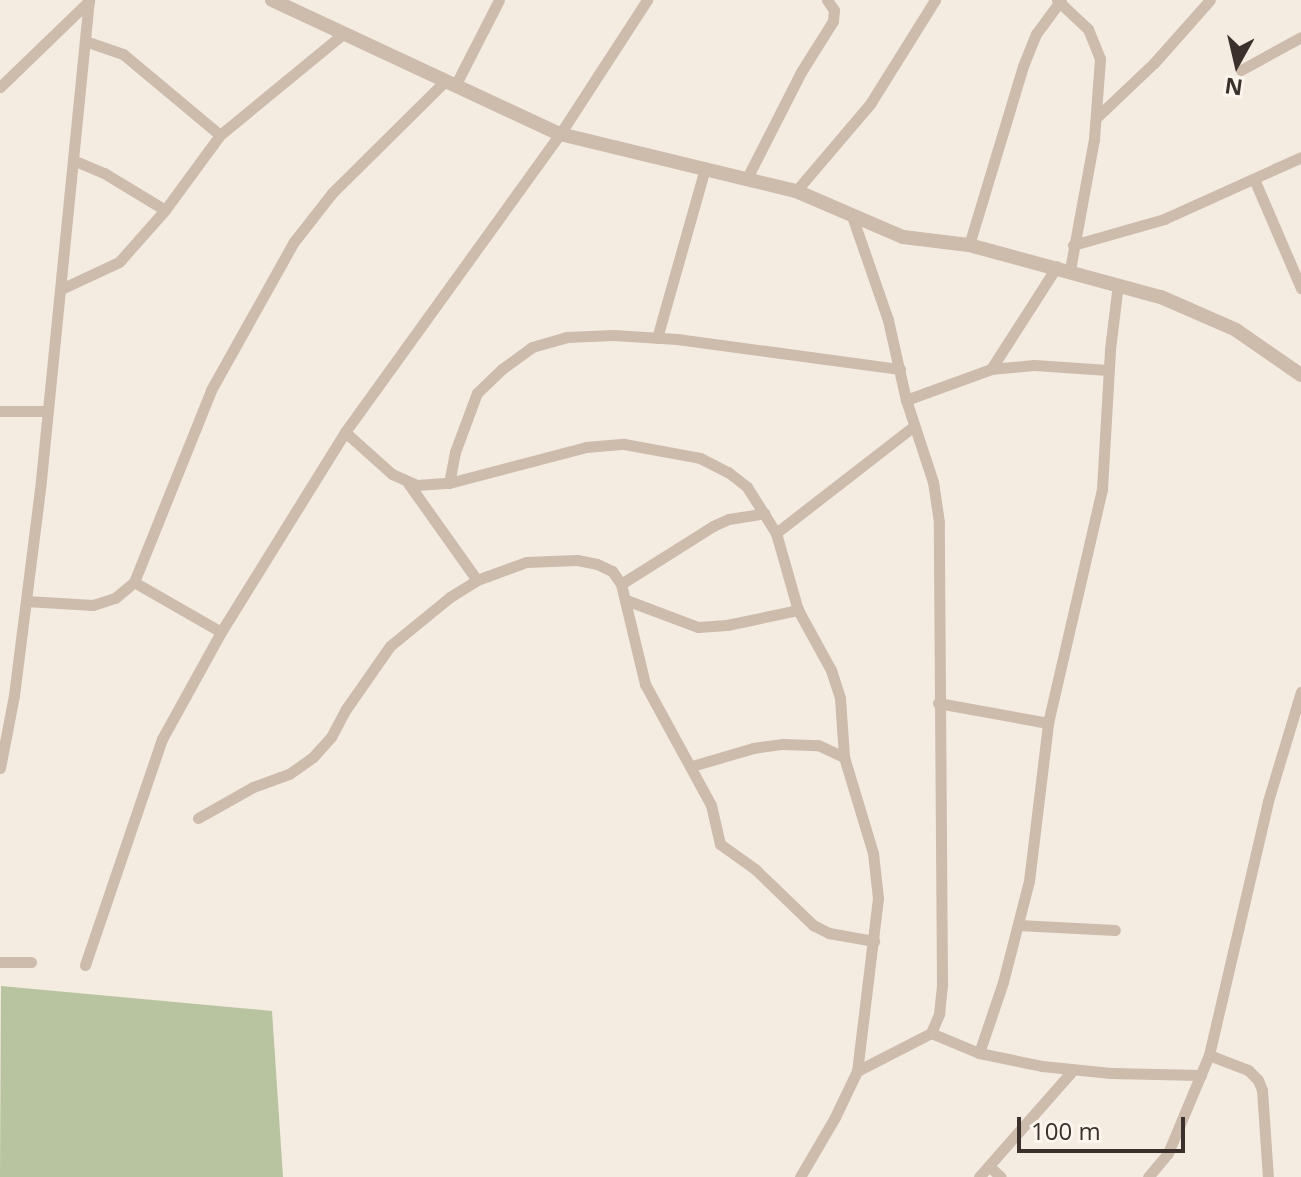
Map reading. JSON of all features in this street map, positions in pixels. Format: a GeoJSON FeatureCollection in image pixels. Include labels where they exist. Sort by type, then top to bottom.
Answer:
{"type":"FeatureCollection","features":[{"type":"Feature","properties":{"kind":"street"},"geometry":{"type":"LineString","coordinates":[[272,0],[560,134],[796,191],[903,237],[969,245],[1118,284],[1194,310],[1236,330],[1301,374]]}},
{"type":"Feature","properties":{"kind":"street"},"geometry":{"type":"LineString","coordinates":[[26,601],[93,605],[115,598],[134,582],[211,390],[293,243],[332,193],[451,82],[499,0]]}},
{"type":"Feature","properties":{"kind":"street"},"geometry":{"type":"LineString","coordinates":[[85,965],[162,739],[221,632],[345,432],[560,134],[647,0]]}},
{"type":"Feature","properties":{"kind":"street"},"geometry":{"type":"LineString","coordinates":[[747,178],[801,72],[833,21],[834,10],[827,0]]}},
{"type":"Feature","properties":{"kind":"street"},"geometry":{"type":"LineString","coordinates":[[796,191],[870,104],[935,0]]}},
{"type":"Feature","properties":{"kind":"street"},"geometry":{"type":"LineString","coordinates":[[1097,117],[1154,63],[1210,0]]}},
{"type":"Feature","properties":{"kind":"street"},"geometry":{"type":"LineString","coordinates":[[0,768],[14,695],[26,601],[89,1]]}},
{"type":"Feature","properties":{"kind":"street"},"geometry":{"type":"LineString","coordinates":[[0,87],[89,1]]}},
{"type":"Feature","properties":{"kind":"street"},"geometry":{"type":"LineString","coordinates":[[969,245],[1023,66],[1036,34],[1059,1],[1088,29],[1098,50],[1097,117],[1073,245],[1063,268],[991,369]]}},
{"type":"Feature","properties":{"kind":"street"},"geometry":{"type":"LineString","coordinates":[[61,289],[119,262],[165,210],[220,135],[343,34]]}},
{"type":"Feature","properties":{"kind":"street"},"geometry":{"type":"LineString","coordinates":[[1241,70],[1301,37]]}},
{"type":"Feature","properties":{"kind":"street"},"geometry":{"type":"LineString","coordinates":[[85,41],[123,54],[220,135]]}},
{"type":"Feature","properties":{"kind":"street"},"geometry":{"type":"LineString","coordinates":[[1073,245],[1164,219],[1301,157]]}},
{"type":"Feature","properties":{"kind":"street"},"geometry":{"type":"LineString","coordinates":[[73,160],[104,173],[165,210]]}},
{"type":"Feature","properties":{"kind":"street"},"geometry":{"type":"LineString","coordinates":[[657,338],[705,168]]}},
{"type":"Feature","properties":{"kind":"street"},"geometry":{"type":"LineString","coordinates":[[1254,179],[1301,288]]}},
{"type":"Feature","properties":{"kind":"street"},"geometry":{"type":"LineString","coordinates":[[852,216],[888,320],[906,400],[933,482],[942,568],[938,703],[942,984],[939,1014],[931,1033],[857,1071]]}},
{"type":"Feature","properties":{"kind":"street"},"geometry":{"type":"LineString","coordinates":[[979,1053],[1018,925],[1036,841],[1048,723],[1102,489],[1108,370],[1118,284]]}},
{"type":"Feature","properties":{"kind":"street"},"geometry":{"type":"LineString","coordinates":[[449,483],[455,452],[477,393],[532,347],[566,337],[613,335],[657,338],[900,369]]}},
{"type":"Feature","properties":{"kind":"street"},"geometry":{"type":"LineString","coordinates":[[906,400],[991,369],[1034,365],[1108,370]]}},
{"type":"Feature","properties":{"kind":"street"},"geometry":{"type":"LineString","coordinates":[[0,411],[47,411]]}},
{"type":"Feature","properties":{"kind":"street"},"geometry":{"type":"LineString","coordinates":[[776,533],[914,426]]}},
{"type":"Feature","properties":{"kind":"street"},"geometry":{"type":"LineString","coordinates":[[345,432],[392,474],[408,483],[477,580]]}},
{"type":"Feature","properties":{"kind":"street"},"geometry":{"type":"LineString","coordinates":[[408,483],[449,483],[586,447],[624,444],[663,449],[714,465],[747,487],[765,513],[776,533],[798,610],[831,670],[840,698],[844,757],[877,878],[874,941],[857,1071],[835,1117],[800,1177]]}},
{"type":"Feature","properties":{"kind":"street"},"geometry":{"type":"LineString","coordinates":[[621,584],[713,526],[729,519],[765,513]]}},
{"type":"Feature","properties":{"kind":"street"},"geometry":{"type":"LineString","coordinates":[[198,818],[253,787],[289,774],[313,757],[331,737],[346,709],[390,646],[426,614],[477,580],[526,562],[577,560],[612,571],[621,584],[632,642],[645,684],[711,805],[720,844],[755,869],[813,925],[829,933],[874,941]]}},
{"type":"Feature","properties":{"kind":"street"},"geometry":{"type":"LineString","coordinates":[[134,582],[221,632]]}},
{"type":"Feature","properties":{"kind":"street"},"geometry":{"type":"LineString","coordinates":[[626,600],[698,627],[798,610]]}},
{"type":"Feature","properties":{"kind":"street"},"geometry":{"type":"LineString","coordinates":[[1148,1177],[1168,1153],[1209,1055],[1268,801],[1301,692]]}},
{"type":"Feature","properties":{"kind":"street"},"geometry":{"type":"LineString","coordinates":[[938,703],[1048,723]]}},
{"type":"Feature","properties":{"kind":"street"},"geometry":{"type":"LineString","coordinates":[[692,766],[753,748],[783,744],[818,745],[844,757]]}},
{"type":"Feature","properties":{"kind":"street"},"geometry":{"type":"LineString","coordinates":[[1018,925],[1115,930]]}},
{"type":"Feature","properties":{"kind":"street"},"geometry":{"type":"LineString","coordinates":[[0,962],[31,962]]}},
{"type":"Feature","properties":{"kind":"street"},"geometry":{"type":"LineString","coordinates":[[931,1033],[979,1053],[1073,1070],[1201,1075]]}},
{"type":"Feature","properties":{"kind":"street"},"geometry":{"type":"LineString","coordinates":[[1209,1055],[1248,1070],[1258,1080],[1268,1177]]}},
{"type":"Feature","properties":{"kind":"street"},"geometry":{"type":"LineString","coordinates":[[979,1177],[1073,1070]]}},
{"type":"Feature","properties":{"kind":"street"},"geometry":{"type":"LineString","coordinates":[[989,1166],[1001,1177]]}},
{"type":"Feature","properties":{"kind":"green space"},"geometry":{"type":"Polygon","coordinates":[[[1,986],[272,1011],[283,1177],[0,1177],[1,986]]]}}]}
